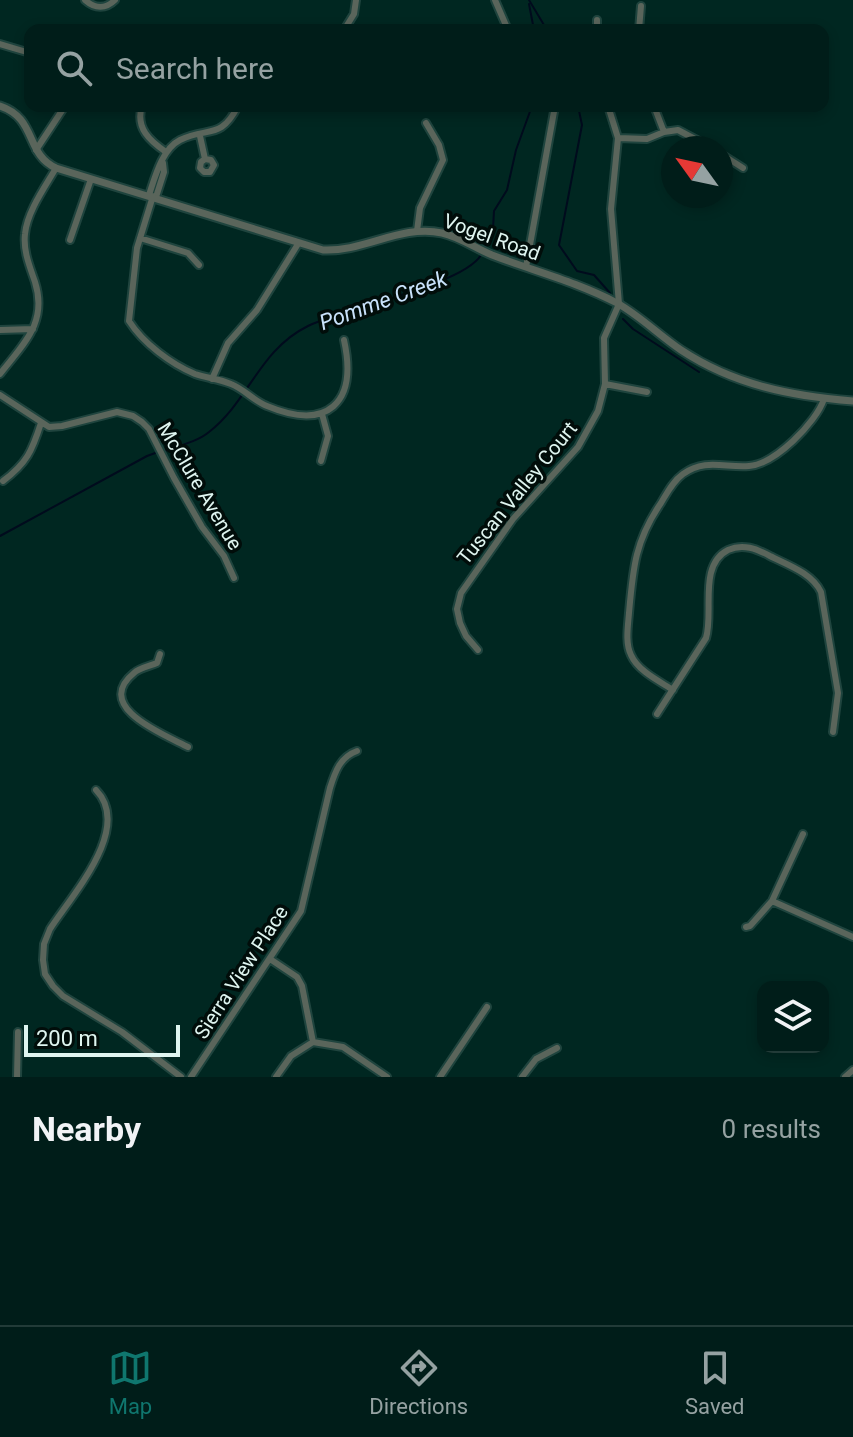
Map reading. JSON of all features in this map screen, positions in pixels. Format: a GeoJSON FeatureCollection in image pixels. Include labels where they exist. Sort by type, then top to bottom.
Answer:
{"type":"FeatureCollection","features":[{"type":"Feature","properties":{"kind":"street"},"geometry":{"type":"LineString","coordinates":[[85,0],[101,7],[115,0]]}},
{"type":"Feature","properties":{"kind":"street"},"geometry":{"type":"LineString","coordinates":[[348,24],[354,14],[356,0]]}},
{"type":"Feature","properties":{"kind":"street"},"geometry":{"type":"LineString","coordinates":[[495,0],[505,24]]}},
{"type":"Feature","properties":{"kind":"street"},"geometry":{"type":"LineString","coordinates":[[640,24],[641,6]]}},
{"type":"Feature","properties":{"kind":"street"},"geometry":{"type":"LineString","coordinates":[[0,44],[24,51]]}},
{"type":"Feature","properties":{"kind":"street"},"geometry":{"type":"LineString","coordinates":[[0,106],[14,112],[25,122],[36,150],[56,168],[26,229],[25,249],[40,305],[33,329],[0,374]]}},
{"type":"Feature","properties":{"kind":"street"},"geometry":{"type":"LineString","coordinates":[[36,150],[61,112]]}},
{"type":"Feature","properties":{"kind":"street"},"geometry":{"type":"LineString","coordinates":[[140,112],[148,139],[166,152]]}},
{"type":"Feature","properties":{"kind":"street"},"geometry":{"type":"LineString","coordinates":[[234,112],[228,123],[215,132],[180,140],[166,152],[157,170],[140,238],[129,321],[137,334],[150,345],[192,373],[229,383],[263,405],[300,417],[322,414],[338,401],[347,355],[344,340]]}},
{"type":"Feature","properties":{"kind":"street"},"geometry":{"type":"LineString","coordinates":[[526,267],[554,112]]}},
{"type":"Feature","properties":{"kind":"street"},"geometry":{"type":"LineString","coordinates":[[610,112],[618,138],[611,209],[619,304]]}},
{"type":"Feature","properties":{"kind":"street"},"geometry":{"type":"LineString","coordinates":[[656,112],[664,132]]}},
{"type":"Feature","properties":{"kind":"street"},"geometry":{"type":"LineString","coordinates":[[417,231],[420,208],[443,160],[439,145],[426,123]]}},
{"type":"Feature","properties":{"kind":"street"},"geometry":{"type":"LineString","coordinates":[[618,138],[647,139],[678,130],[689,136]]}},
{"type":"Feature","properties":{"kind":"street"},"geometry":{"type":"LineString","coordinates":[[200,136],[205,159]]}},
{"type":"Feature","properties":{"kind":"street"},"geometry":{"type":"LineString","coordinates":[[733,162],[743,168]]}},
{"type":"Feature","properties":{"kind":"street","name":"Vogel Road"},"geometry":{"type":"LineString","coordinates":[[56,168],[298,244],[335,251],[417,231],[441,233],[492,255],[580,285],[619,304],[681,350],[709,366],[768,389],[853,401]]}},
{"type":"Feature","properties":{"kind":"street"},"geometry":{"type":"LineString","coordinates":[[70,240],[91,179]]}},
{"type":"Feature","properties":{"kind":"street"},"geometry":{"type":"LineString","coordinates":[[140,238],[188,253],[199,265]]}},
{"type":"Feature","properties":{"kind":"street"},"geometry":{"type":"LineString","coordinates":[[212,379],[228,343],[257,310],[298,244]]}},
{"type":"Feature","properties":{"kind":"street","name":"Tuscan Valley Court"},"geometry":{"type":"LineString","coordinates":[[478,650],[460,623],[457,609],[461,593],[513,519],[583,439],[598,411],[605,384],[604,338],[619,304]]}},
{"type":"Feature","properties":{"kind":"street"},"geometry":{"type":"LineString","coordinates":[[0,330],[33,329]]}},
{"type":"Feature","properties":{"kind":"street"},"geometry":{"type":"LineString","coordinates":[[605,384],[647,392]]}},
{"type":"Feature","properties":{"kind":"street"},"geometry":{"type":"LineString","coordinates":[[0,395],[41,423],[33,448],[21,467],[3,481]]}},
{"type":"Feature","properties":{"kind":"street"},"geometry":{"type":"LineString","coordinates":[[673,690],[636,664],[628,648],[634,561],[648,522],[672,485],[684,474],[705,464],[744,466],[765,461],[787,446],[817,413],[824,399]]}},
{"type":"Feature","properties":{"kind":"street","name":"McClure Avenue"},"geometry":{"type":"LineString","coordinates":[[41,423],[49,427],[62,426],[117,412],[142,422],[149,429],[202,527],[224,556],[234,578]]}},
{"type":"Feature","properties":{"kind":"street"},"geometry":{"type":"LineString","coordinates":[[321,461],[328,436],[322,414]]}},
{"type":"Feature","properties":{"kind":"street"},"geometry":{"type":"LineString","coordinates":[[657,714],[706,638],[710,577],[714,564],[728,550],[752,548],[808,576],[821,592],[838,693],[833,732]]}},
{"type":"Feature","properties":{"kind":"street"},"geometry":{"type":"LineString","coordinates":[[160,654],[157,663],[134,672],[121,694],[126,709],[136,720],[188,747]]}},
{"type":"Feature","properties":{"kind":"street","name":"Sierra View Place"},"geometry":{"type":"LineString","coordinates":[[191,1077],[301,911],[336,770],[347,755],[357,751]]}},
{"type":"Feature","properties":{"kind":"street"},"geometry":{"type":"LineString","coordinates":[[96,790],[107,807],[108,835],[50,929],[44,944],[45,974],[63,996],[122,1032],[181,1077]]}},
{"type":"Feature","properties":{"kind":"street"},"geometry":{"type":"LineString","coordinates":[[746,927],[772,901],[803,834]]}},
{"type":"Feature","properties":{"kind":"street"},"geometry":{"type":"LineString","coordinates":[[772,901],[853,937]]}},
{"type":"Feature","properties":{"kind":"street"},"geometry":{"type":"LineString","coordinates":[[270,959],[297,977],[302,986],[313,1042]]}},
{"type":"Feature","properties":{"kind":"street"},"geometry":{"type":"LineString","coordinates":[[440,1077],[487,1007]]}},
{"type":"Feature","properties":{"kind":"street"},"geometry":{"type":"LineString","coordinates":[[17,1077],[18,1032]]}},
{"type":"Feature","properties":{"kind":"street"},"geometry":{"type":"LineString","coordinates":[[276,1077],[291,1056],[313,1042],[343,1047],[387,1077]]}},
{"type":"Feature","properties":{"kind":"street"},"geometry":{"type":"LineString","coordinates":[[522,1077],[536,1059],[557,1048]]}},
{"type":"Feature","properties":{"kind":"street"},"geometry":{"type":"LineString","coordinates":[[845,1077],[853,1070]]}},
{"type":"Feature","properties":{"kind":"waterway"},"geometry":{"type":"LineString","coordinates":[[529,0],[543,24]]}},
{"type":"Feature","properties":{"kind":"waterway","name":"Pomme Creek"},"geometry":{"type":"LineString","coordinates":[[529,4],[533,24]]}},
{"type":"Feature","properties":{"kind":"waterway","name":"Pomme Creek"},"geometry":{"type":"LineString","coordinates":[[484,249],[493,229],[494,211],[507,190],[516,150],[530,112]]}},
{"type":"Feature","properties":{"kind":"waterway"},"geometry":{"type":"LineString","coordinates":[[579,112],[582,125],[559,245],[577,271],[594,275],[610,293]]}},
{"type":"Feature","properties":{"kind":"waterway","name":"Pomme Creek"},"geometry":{"type":"LineString","coordinates":[[164,451],[193,441],[223,420],[277,348],[291,336],[325,319],[452,276],[470,266],[481,255]]}},
{"type":"Feature","properties":{"kind":"waterway"},"geometry":{"type":"LineString","coordinates":[[623,319],[633,329],[699,372]]}},
{"type":"Feature","properties":{"kind":"waterway","name":"Pomme Creek"},"geometry":{"type":"LineString","coordinates":[[0,536],[158,452]]}}]}
